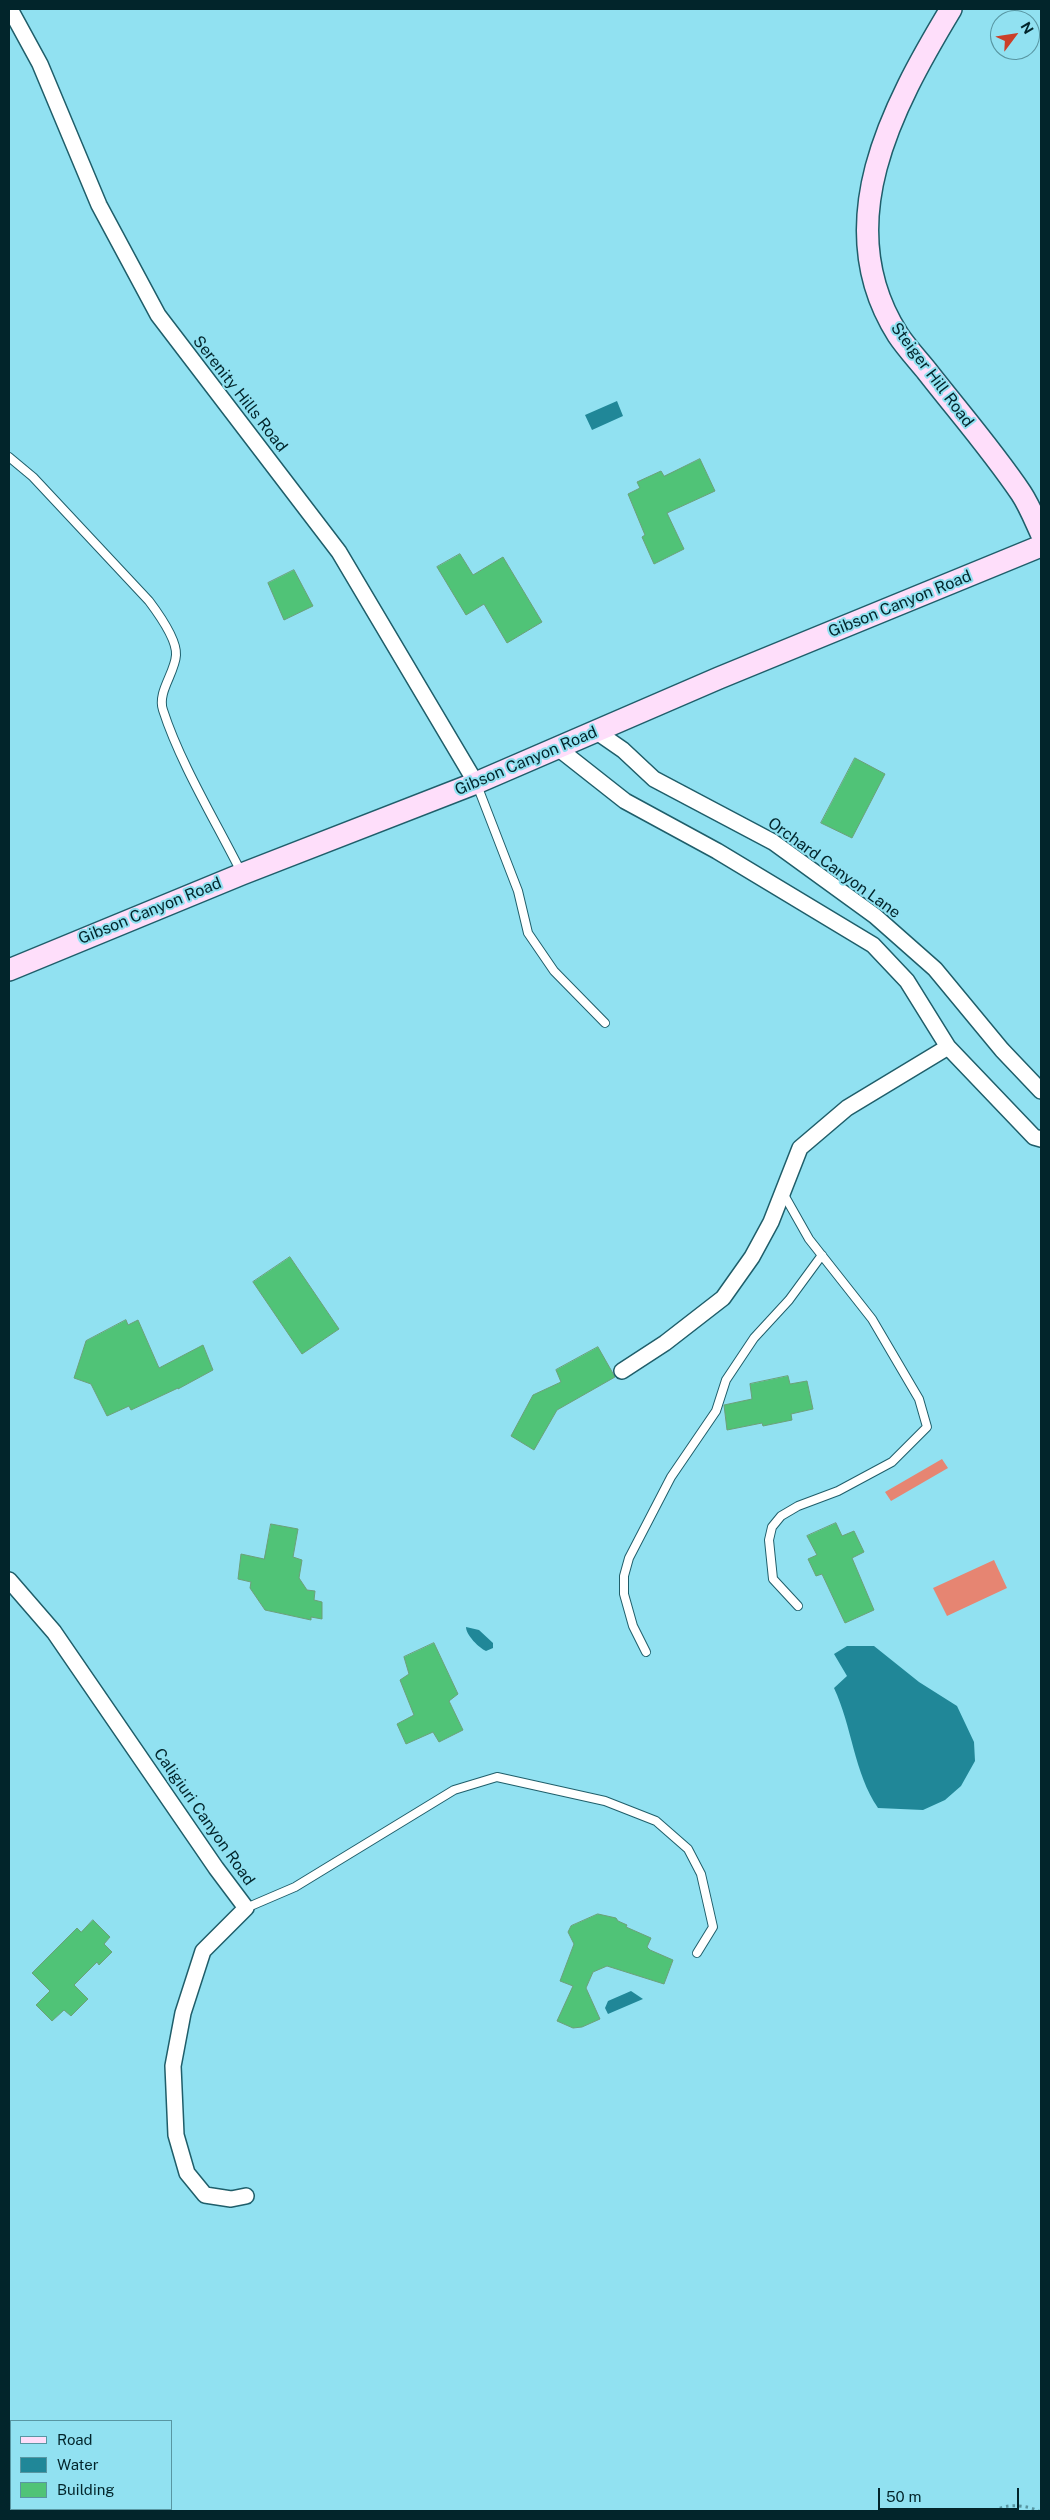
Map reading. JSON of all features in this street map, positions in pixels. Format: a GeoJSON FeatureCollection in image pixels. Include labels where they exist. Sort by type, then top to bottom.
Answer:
{"type":"FeatureCollection","features":[{"type":"Feature","properties":{"kind":"main road","name":"Steiger Hill Road"},"geometry":{"type":"LineString","coordinates":[[951,9],[906,88],[877,158],[866,229],[867,257],[882,306],[899,336],[1022,494],[1041,533]]}},
{"type":"Feature","properties":{"kind":"main road","name":"Gibson Canyon Road"},"geometry":{"type":"LineString","coordinates":[[9,970],[242,874],[476,783],[728,675],[1041,546]]}},
{"type":"Feature","properties":{"kind":"street","name":"Serenity Hills Road"},"geometry":{"type":"LineString","coordinates":[[10,9],[40,64],[98,205],[158,316],[339,552],[476,783]]}},
{"type":"Feature","properties":{"kind":"street","name":"Orchard Canyon Lane"},"geometry":{"type":"LineString","coordinates":[[598,732],[623,750],[654,779],[773,842],[875,916],[935,969],[1002,1050],[1041,1092]]}},
{"type":"Feature","properties":{"kind":"street"},"geometry":{"type":"LineString","coordinates":[[559,748],[625,800],[717,851],[873,944],[907,982],[948,1047],[1034,1137],[1041,1139]]}},
{"type":"Feature","properties":{"kind":"street"},"geometry":{"type":"LineString","coordinates":[[622,1371],[665,1343],[723,1298],[752,1257],[771,1222],[800,1148],[846,1108],[948,1047]]}},
{"type":"Feature","properties":{"kind":"street","name":"Caligiuri Canyon Road"},"geometry":{"type":"LineString","coordinates":[[9,1580],[54,1632],[246,1908],[203,1951],[183,2013],[173,2066],[176,2135],[188,2173],[205,2195],[231,2199],[246,2196]]}},
{"type":"Feature","properties":{"kind":"lane"},"geometry":{"type":"LineString","coordinates":[[9,457],[33,477],[149,601],[165,622],[176,654],[164,692],[162,708],[177,745],[242,874]]}},
{"type":"Feature","properties":{"kind":"lane"},"geometry":{"type":"LineString","coordinates":[[476,783],[518,891],[528,933],[554,971],[605,1023]]}},
{"type":"Feature","properties":{"kind":"lane"},"geometry":{"type":"LineString","coordinates":[[783,1192],[809,1239],[872,1320],[919,1399],[927,1427],[892,1462],[838,1491],[798,1506],[781,1516],[772,1527],[769,1540],[773,1579],[798,1606]]}},
{"type":"Feature","properties":{"kind":"lane"},"geometry":{"type":"LineString","coordinates":[[646,1652],[634,1626],[624,1594],[624,1576],[630,1558],[671,1477],[716,1411],[726,1380],[754,1338],[789,1300],[822,1255]]}},
{"type":"Feature","properties":{"kind":"lane"},"geometry":{"type":"LineString","coordinates":[[246,1908],[295,1887],[454,1790],[497,1777],[605,1801],[656,1821],[688,1849],[701,1874],[713,1927],[697,1953]]}},
{"type":"Feature","properties":{"kind":"path"},"geometry":{"type":"LineString","coordinates":[[994,2511],[1003,2507],[1023,2506],[1039,2511]]}},
{"type":"Feature","properties":{"kind":"shaded area"},"geometry":{"type":"Polygon","coordinates":[[[942,1459],[948,1468],[891,1501],[885,1492],[942,1459]]]}},
{"type":"Feature","properties":{"kind":"shaded area"},"geometry":{"type":"Polygon","coordinates":[[[994,1560],[1007,1588],[947,1616],[933,1588],[994,1560]]]}},
{"type":"Feature","properties":{"kind":"water"},"geometry":{"type":"Polygon","coordinates":[[[617,401],[623,416],[592,430],[585,415],[617,401]]]}},
{"type":"Feature","properties":{"kind":"water"},"geometry":{"type":"Polygon","coordinates":[[[466,1627],[479,1630],[493,1643],[493,1648],[486,1651],[480,1647],[470,1637],[466,1627]]]}},
{"type":"Feature","properties":{"kind":"water"},"geometry":{"type":"Polygon","coordinates":[[[847,1646],[874,1646],[919,1682],[957,1706],[974,1742],[975,1761],[961,1786],[945,1800],[923,1810],[878,1808],[858,1765],[845,1718],[834,1688],[847,1676],[834,1654],[847,1646]]]}},
{"type":"Feature","properties":{"kind":"water"},"geometry":{"type":"Polygon","coordinates":[[[631,1991],[643,1999],[608,2014],[605,2008],[608,2001],[631,1991]]]}},
{"type":"Feature","properties":{"kind":"building"},"geometry":{"type":"Polygon","coordinates":[[[700,459],[715,491],[667,513],[684,549],[654,564],[642,537],[645,535],[628,494],[640,488],[637,482],[661,471],[664,476],[700,459]]]}},
{"type":"Feature","properties":{"kind":"building"},"geometry":{"type":"Polygon","coordinates":[[[460,554],[473,575],[503,557],[542,622],[507,643],[484,604],[466,615],[437,567],[460,554]]]}},
{"type":"Feature","properties":{"kind":"building"},"geometry":{"type":"Polygon","coordinates":[[[294,570],[313,606],[284,620],[268,583],[294,570]]]}},
{"type":"Feature","properties":{"kind":"building"},"geometry":{"type":"Polygon","coordinates":[[[855,758],[885,774],[852,838],[821,823],[855,758]]]}},
{"type":"Feature","properties":{"kind":"building"},"geometry":{"type":"Polygon","coordinates":[[[290,1257],[339,1329],[302,1354],[253,1282],[290,1257]]]}},
{"type":"Feature","properties":{"kind":"building"},"geometry":{"type":"Polygon","coordinates":[[[126,1320],[128,1325],[138,1320],[159,1368],[203,1345],[213,1370],[178,1389],[131,1410],[129,1406],[107,1416],[91,1384],[74,1378],[86,1341],[126,1320]]]}},
{"type":"Feature","properties":{"kind":"building"},"geometry":{"type":"Polygon","coordinates":[[[598,1347],[615,1377],[557,1410],[534,1450],[511,1436],[533,1395],[561,1382],[556,1370],[598,1347]]]}},
{"type":"Feature","properties":{"kind":"building"},"geometry":{"type":"Polygon","coordinates":[[[788,1376],[790,1384],[807,1381],[813,1409],[791,1414],[792,1420],[763,1426],[762,1423],[727,1430],[724,1405],[752,1399],[750,1384],[788,1376]]]}},
{"type":"Feature","properties":{"kind":"building"},"geometry":{"type":"Polygon","coordinates":[[[836,1523],[842,1536],[854,1531],[864,1552],[852,1558],[874,1610],[845,1623],[822,1574],[816,1576],[808,1559],[817,1555],[807,1536],[836,1523]]]}},
{"type":"Feature","properties":{"kind":"building"},"geometry":{"type":"Polygon","coordinates":[[[271,1524],[298,1529],[293,1557],[302,1560],[299,1578],[307,1590],[315,1591],[314,1600],[322,1602],[322,1619],[311,1617],[311,1620],[265,1610],[250,1588],[251,1582],[238,1579],[241,1554],[264,1559],[271,1524]]]}},
{"type":"Feature","properties":{"kind":"building"},"geometry":{"type":"Polygon","coordinates":[[[434,1643],[458,1694],[449,1701],[463,1730],[439,1742],[433,1732],[406,1744],[397,1724],[414,1715],[400,1680],[409,1674],[404,1657],[434,1643]]]}},
{"type":"Feature","properties":{"kind":"building"},"geometry":{"type":"Polygon","coordinates":[[[598,1914],[616,1918],[627,1925],[626,1927],[651,1938],[647,1947],[650,1950],[673,1960],[664,1984],[607,1966],[593,1972],[586,1988],[600,2019],[582,2027],[573,2028],[557,2021],[573,1986],[560,1981],[574,1944],[568,1932],[571,1926],[598,1914]]]}},
{"type":"Feature","properties":{"kind":"building"},"geometry":{"type":"Polygon","coordinates":[[[93,1920],[110,1937],[104,1944],[112,1952],[99,1965],[97,1962],[74,1985],[88,1999],[71,2016],[64,2010],[52,2021],[36,2005],[50,1991],[32,1973],[77,1928],[81,1932],[93,1920]]]}}]}
